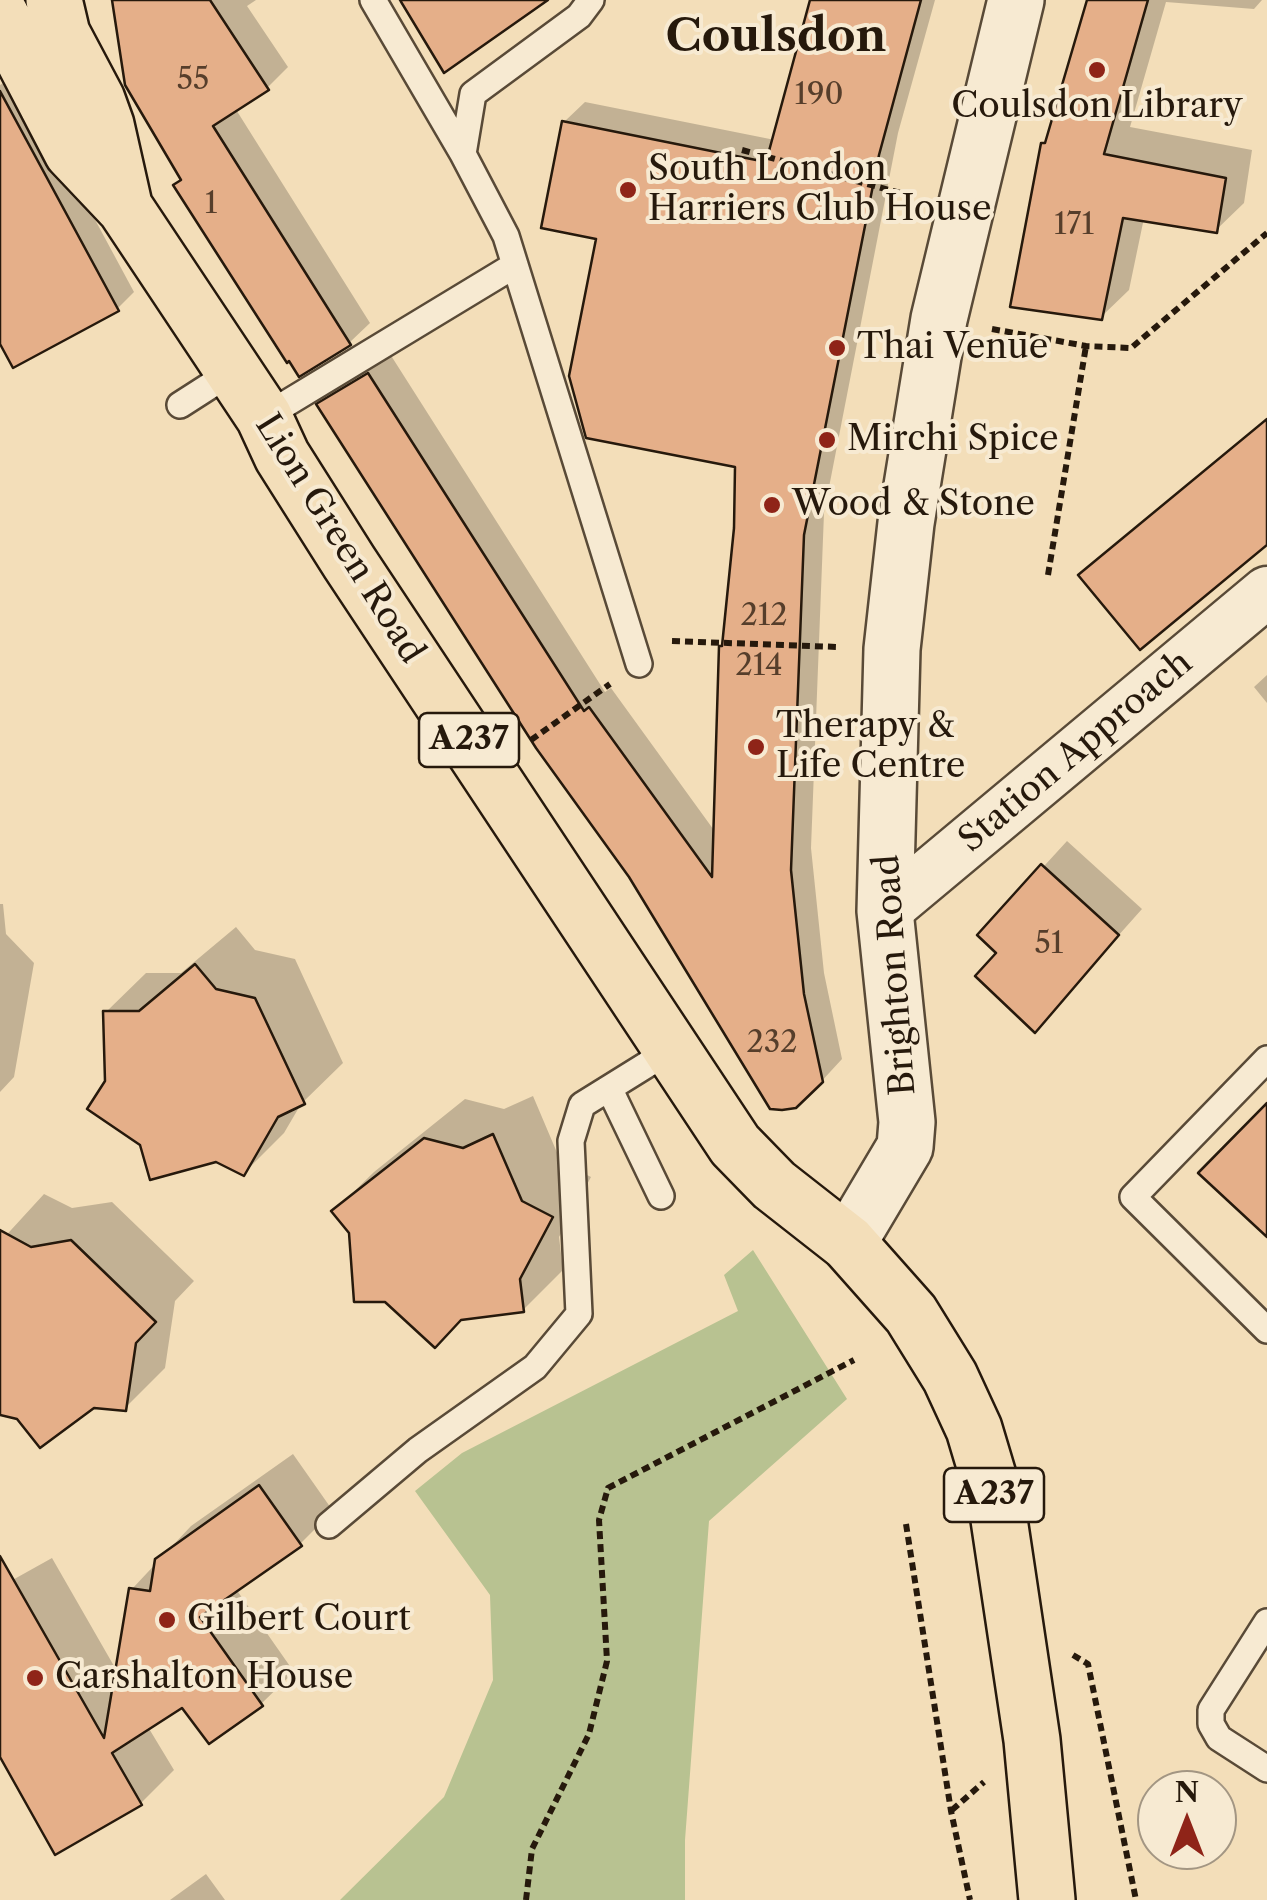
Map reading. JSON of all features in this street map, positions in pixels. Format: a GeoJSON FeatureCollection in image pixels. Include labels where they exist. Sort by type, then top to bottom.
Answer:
{"type":"FeatureCollection","features":[{"type":"Feature","properties":{"kind":"main road","name":"Lion Green Road"},"geometry":{"type":"LineString","coordinates":[[54,0],[62,34],[97,100],[106,126],[125,208]]}},
{"type":"Feature","properties":{"kind":"main road","name":"Lion Green Road"},"geometry":{"type":"LineString","coordinates":[[0,14],[72,152],[125,208],[264,418],[282,456],[349,562],[735,1146],[774,1185],[848,1243]]}},
{"type":"Feature","properties":{"kind":"main road","name":"A237"},"geometry":{"type":"LineString","coordinates":[[848,1243],[912,1314],[950,1377],[974,1429],[997,1506],[1016,1619],[1047,1900]]}},
{"type":"Feature","properties":{"kind":"street","name":"Brighton Road"},"geometry":{"type":"LineString","coordinates":[[848,1243],[905,1147],[907,1122],[885,911],[892,649],[906,523],[939,319],[1016,0]]}},
{"type":"Feature","properties":{"kind":"street","name":"Station Approach"},"geometry":{"type":"LineString","coordinates":[[885,911],[1267,592]]}},
{"type":"Feature","properties":{"kind":"lane"},"geometry":{"type":"LineString","coordinates":[[373,0],[506,236],[639,664]]}},
{"type":"Feature","properties":{"kind":"lane"},"geometry":{"type":"LineString","coordinates":[[463,154],[473,94],[579,16],[590,0]]}},
{"type":"Feature","properties":{"kind":"lane"},"geometry":{"type":"LineString","coordinates":[[264,418],[514,264]]}},
{"type":"Feature","properties":{"kind":"lane"},"geometry":{"type":"LineString","coordinates":[[180,404],[233,371]]}},
{"type":"Feature","properties":{"kind":"lane"},"geometry":{"type":"LineString","coordinates":[[329,1525],[418,1450],[535,1366],[579,1314],[571,1141],[582,1105],[610,1090],[668,1046]]}},
{"type":"Feature","properties":{"kind":"lane"},"geometry":{"type":"LineString","coordinates":[[1264,1321],[1133,1197],[1267,1058]]}},
{"type":"Feature","properties":{"kind":"lane"},"geometry":{"type":"LineString","coordinates":[[610,1090],[660,1196]]}},
{"type":"Feature","properties":{"kind":"lane"},"geometry":{"type":"LineString","coordinates":[[1267,1622],[1211,1710],[1211,1724],[1219,1738],[1267,1769]]}},
{"type":"Feature","properties":{"kind":"path"},"geometry":{"type":"LineString","coordinates":[[742,150],[901,191],[961,218]]}},
{"type":"Feature","properties":{"kind":"path"},"geometry":{"type":"LineString","coordinates":[[939,319],[1086,346],[1131,348],[1267,233]]}},
{"type":"Feature","properties":{"kind":"path"},"geometry":{"type":"LineString","coordinates":[[1048,575],[1086,346]]}},
{"type":"Feature","properties":{"kind":"path"},"geometry":{"type":"LineString","coordinates":[[630,639],[892,649]]}},
{"type":"Feature","properties":{"kind":"path"},"geometry":{"type":"LineString","coordinates":[[489,770],[639,664]]}},
{"type":"Feature","properties":{"kind":"path"},"geometry":{"type":"LineString","coordinates":[[526,1900],[532,1849],[590,1734],[606,1661],[598,1520],[608,1488],[854,1360]]}},
{"type":"Feature","properties":{"kind":"path"},"geometry":{"type":"LineString","coordinates":[[906,1524],[951,1811],[970,1900]]}},
{"type":"Feature","properties":{"kind":"path"},"geometry":{"type":"LineString","coordinates":[[1088,1664],[1136,1900]]}},
{"type":"Feature","properties":{"kind":"green space"},"geometry":{"type":"Polygon","coordinates":[[[753,1250],[847,1399],[709,1521],[685,1840],[685,1900],[340,1900],[444,1797],[493,1680],[490,1595],[415,1491],[462,1453],[738,1311],[724,1275],[753,1250]]]}},
{"type":"Feature","properties":{"kind":"building"},"geometry":{"type":"Polygon","coordinates":[[[112,0],[210,0],[269,90],[213,126],[351,345],[299,377],[173,185],[181,180],[125,85],[112,0]]]}},
{"type":"Feature","properties":{"kind":"building"},"geometry":{"type":"Polygon","coordinates":[[[400,0],[548,0],[444,73],[400,0]]]}},
{"type":"Feature","properties":{"kind":"building"},"geometry":{"type":"Polygon","coordinates":[[[810,0],[921,0],[879,155],[804,535],[791,870],[804,994],[823,1082],[796,1108],[782,1110],[770,1109],[629,877],[536,748],[316,404],[368,373],[584,711],[589,707],[712,877],[719,646],[734,528],[735,467],[586,438],[569,376],[596,239],[541,228],[562,121],[766,162],[810,0]]]}},
{"type":"Feature","properties":{"kind":"building"},"geometry":{"type":"Polygon","coordinates":[[[1087,0],[1148,0],[1104,154],[1226,178],[1217,233],[1123,218],[1102,320],[1010,307],[1041,143],[1045,143],[1087,0]]]}},
{"type":"Feature","properties":{"kind":"building"},"geometry":{"type":"Polygon","coordinates":[[[0,91],[119,311],[13,368],[0,344],[0,91]]]}},
{"type":"Feature","properties":{"kind":"building"},"geometry":{"type":"Polygon","coordinates":[[[1267,419],[1267,545],[1140,650],[1078,575],[1267,419]]]}},
{"type":"Feature","properties":{"kind":"building"},"geometry":{"type":"Polygon","coordinates":[[[1041,864],[1119,935],[1035,1033],[975,976],[996,953],[977,935],[1041,864]]]}},
{"type":"Feature","properties":{"kind":"building"},"geometry":{"type":"Polygon","coordinates":[[[195,964],[216,989],[255,998],[305,1104],[278,1117],[244,1176],[216,1162],[150,1180],[140,1145],[87,1109],[105,1081],[103,1011],[139,1011],[195,964]]]}},
{"type":"Feature","properties":{"kind":"building"},"geometry":{"type":"Polygon","coordinates":[[[1267,1103],[1267,1237],[1198,1173],[1267,1103]]]}},
{"type":"Feature","properties":{"kind":"building"},"geometry":{"type":"Polygon","coordinates":[[[493,1134],[522,1201],[553,1217],[520,1279],[524,1312],[461,1320],[435,1348],[385,1302],[354,1302],[349,1233],[331,1211],[424,1138],[463,1148],[493,1134]]]}},
{"type":"Feature","properties":{"kind":"building"},"geometry":{"type":"Polygon","coordinates":[[[0,1230],[31,1247],[71,1240],[156,1322],[136,1343],[126,1411],[94,1408],[40,1448],[17,1419],[0,1415],[0,1230]]]}},
{"type":"Feature","properties":{"kind":"building"},"geometry":{"type":"Polygon","coordinates":[[[259,1485],[302,1546],[200,1617],[263,1706],[209,1744],[182,1708],[112,1753],[142,1805],[55,1855],[0,1757],[0,1556],[104,1738],[129,1588],[150,1591],[155,1559],[259,1485]]]}},
{"type":"Feature","properties":{"kind":"place","name":"Coulsdon Library"},"geometry":{"type":"Point","coordinates":[1097,70]}},
{"type":"Feature","properties":{"kind":"place","name":"South London Harriers Club House"},"geometry":{"type":"Point","coordinates":[628,190]}},
{"type":"Feature","properties":{"kind":"place","name":"Thai Venue"},"geometry":{"type":"Point","coordinates":[837,348]}},
{"type":"Feature","properties":{"kind":"place","name":"Mirchi Spice"},"geometry":{"type":"Point","coordinates":[827,440]}},
{"type":"Feature","properties":{"kind":"place","name":"Wood & Stone"},"geometry":{"type":"Point","coordinates":[772,505]}},
{"type":"Feature","properties":{"kind":"place","name":"Therapy & Life Centre"},"geometry":{"type":"Point","coordinates":[756,747]}},
{"type":"Feature","properties":{"kind":"place","name":"Gilbert Court"},"geometry":{"type":"Point","coordinates":[167,1620]}},
{"type":"Feature","properties":{"kind":"place","name":"Carshalton House"},"geometry":{"type":"Point","coordinates":[35,1678]}},
{"type":"Feature","properties":{"kind":"district","name":"Coulsdon"},"geometry":{"type":"Point","coordinates":[776,38]}}]}
